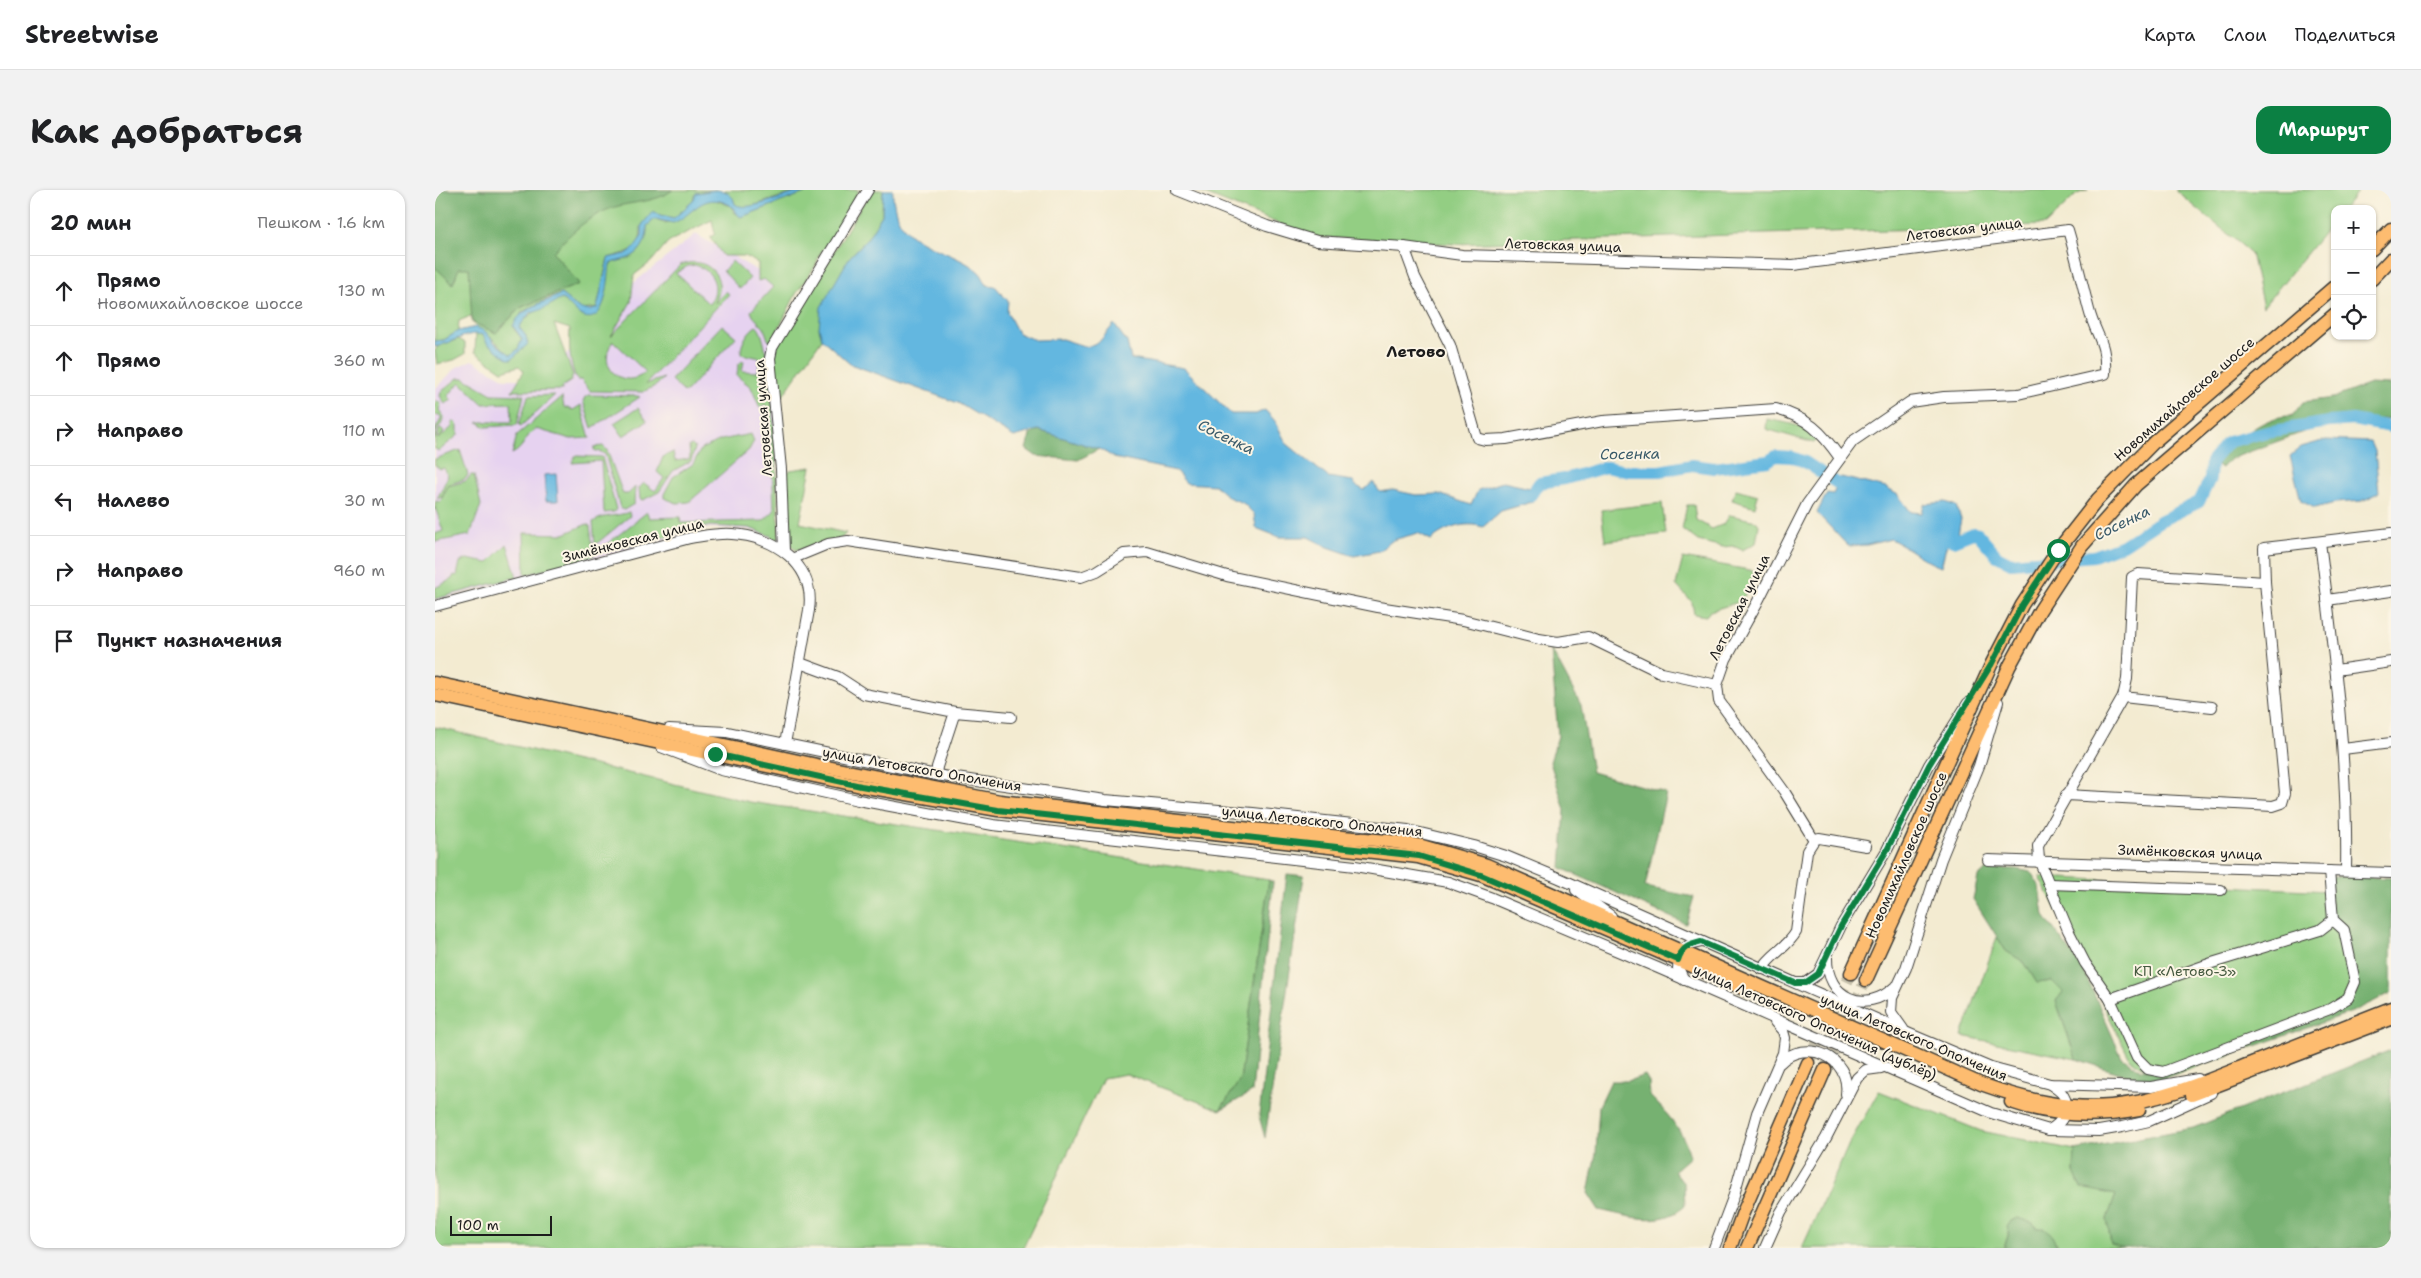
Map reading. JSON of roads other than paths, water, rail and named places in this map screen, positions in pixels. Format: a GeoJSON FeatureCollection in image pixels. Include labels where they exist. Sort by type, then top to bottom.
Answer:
{"type":"FeatureCollection","features":[{"type":"Feature","properties":{"kind":"main road"},"geometry":{"type":"LineString","coordinates":[[2376,245],[2391,229]]}},
{"type":"Feature","properties":{"kind":"main road"},"geometry":{"type":"LineString","coordinates":[[2376,275],[2391,259]]}},
{"type":"Feature","properties":{"kind":"main road","name":"Новомихайловское шоссе"},"geometry":{"type":"LineString","coordinates":[[1851,973],[1991,665],[2022,605],[2042,572],[2098,499],[2155,441],[2331,289]]}},
{"type":"Feature","properties":{"kind":"main road","name":"Новомихайловское шоссе"},"geometry":{"type":"LineString","coordinates":[[1866,980],[2009,667],[2040,610],[2082,546],[2110,512],[2136,485],[2331,317]]}},
{"type":"Feature","properties":{"kind":"main road","name":"улица Летовского Ополчения"},"geometry":{"type":"LineString","coordinates":[[435,684],[633,727],[861,786],[998,810],[1419,856],[1481,875],[1679,955],[1976,1090],[2032,1109],[2065,1110],[2150,1100],[2235,1075],[2391,1019]]}},
{"type":"Feature","properties":{"kind":"main road","name":"улица Летовского Ополчения"},"geometry":{"type":"LineString","coordinates":[[435,695],[647,741],[715,749],[1000,801],[1422,846],[1487,865],[1625,927],[1679,955]]}},
{"type":"Feature","properties":{"kind":"main road","name":"улица Летовского Ополчения"},"geometry":{"type":"LineString","coordinates":[[2235,1075],[2391,1008]]}},
{"type":"Feature","properties":{"kind":"main road"},"geometry":{"type":"LineString","coordinates":[[1730,1248],[1742,1215],[1808,1063]]}},
{"type":"Feature","properties":{"kind":"main road"},"geometry":{"type":"LineString","coordinates":[[1747,1248],[1825,1070]]}},
{"type":"Feature","properties":{"kind":"street","name":"Летовская улица"},"geometry":{"type":"LineString","coordinates":[[784,551],[781,469],[770,358],[772,348],[869,190]]}},
{"type":"Feature","properties":{"kind":"street","name":"Летовская улица"},"geometry":{"type":"LineString","coordinates":[[1177,190],[1267,226],[1317,241],[1404,247],[1462,255],[1793,265],[2068,230],[2089,313],[2101,337],[2106,358],[2105,374],[2019,394],[1944,397],[1910,402],[1853,441],[1813,496],[1726,659],[1717,685]]}},
{"type":"Feature","properties":{"kind":"street"},"geometry":{"type":"LineString","coordinates":[[1404,247],[1415,277],[1450,345],[1477,438],[1485,440],[1507,439],[1603,421],[1776,409],[1798,415],[1823,434],[1840,458]]}},
{"type":"Feature","properties":{"kind":"street"},"geometry":{"type":"LineString","coordinates":[[2065,795],[2273,806],[2283,803],[2285,793],[2263,548],[2391,533]]}},
{"type":"Feature","properties":{"kind":"street","name":"Зимёнковская улица"},"geometry":{"type":"LineString","coordinates":[[435,606],[603,560],[711,534],[749,536],[784,551],[794,558],[805,576],[809,593],[810,603],[785,744]]}},
{"type":"Feature","properties":{"kind":"street"},"geometry":{"type":"LineString","coordinates":[[794,558],[828,544],[848,541],[1081,577],[1097,571],[1125,554],[1147,552],[1227,576],[1378,607],[1463,620],[1539,639],[1558,642],[1588,637],[1662,673],[1717,685],[1719,701],[1784,792],[1814,840]]}},
{"type":"Feature","properties":{"kind":"street"},"geometry":{"type":"LineString","coordinates":[[2320,542],[2336,670],[2343,749],[2347,808],[2346,871]]}},
{"type":"Feature","properties":{"kind":"street"},"geometry":{"type":"LineString","coordinates":[[2265,582],[2138,574],[2132,577],[2127,679],[2123,697],[2065,795],[2038,846],[2039,860],[2085,963],[2110,999],[2137,1058],[2148,1069],[2163,1072],[2330,1009],[2348,998],[2355,982],[2344,930],[2333,920],[2329,871]]}},
{"type":"Feature","properties":{"kind":"street"},"geometry":{"type":"LineString","coordinates":[[2327,600],[2391,591]]}},
{"type":"Feature","properties":{"kind":"street"},"geometry":{"type":"LineString","coordinates":[[2336,670],[2391,662]]}},
{"type":"Feature","properties":{"kind":"street"},"geometry":{"type":"LineString","coordinates":[[800,663],[838,678],[864,694],[955,712],[1011,717]]}},
{"type":"Feature","properties":{"kind":"street"},"geometry":{"type":"LineString","coordinates":[[1795,983],[1805,983],[1815,977],[1841,926],[1887,850],[1929,765],[1991,665]]}},
{"type":"Feature","properties":{"kind":"street"},"geometry":{"type":"LineString","coordinates":[[1910,1034],[1900,1026],[1891,1012],[1892,998],[1914,945],[1941,859],[1979,766],[2009,667]]}},
{"type":"Feature","properties":{"kind":"street"},"geometry":{"type":"LineString","coordinates":[[2123,697],[2212,707]]}},
{"type":"Feature","properties":{"kind":"street"},"geometry":{"type":"LineString","coordinates":[[936,776],[937,767],[955,712]]}},
{"type":"Feature","properties":{"kind":"street","name":"улица Летовского Ополчения (дублёр)"},"geometry":{"type":"LineString","coordinates":[[633,727],[727,732],[936,776],[1105,800],[1253,813],[1408,830],[1441,836],[1482,848],[1559,878],[1762,969],[1991,1068],[2050,1084],[2151,1087],[2235,1075]]}},
{"type":"Feature","properties":{"kind":"street"},"geometry":{"type":"LineString","coordinates":[[721,770],[715,749],[720,737],[727,732]]}},
{"type":"Feature","properties":{"kind":"street","name":"улица Летовского Ополчения (дублёр)"},"geometry":{"type":"LineString","coordinates":[[647,741],[721,770],[858,800],[993,825],[1355,866],[1448,882],[1492,898],[1684,980],[1991,1114],[2049,1130],[2099,1131],[2149,1121],[2183,1107],[2235,1075]]}},
{"type":"Feature","properties":{"kind":"street"},"geometry":{"type":"LineString","coordinates":[[2343,749],[2391,743]]}},
{"type":"Feature","properties":{"kind":"street"},"geometry":{"type":"LineString","coordinates":[[1762,969],[1767,960],[1792,940],[1796,932],[1807,850],[1814,840],[1819,838],[1867,846]]}},
{"type":"Feature","properties":{"kind":"street","name":"Зимёнковская улица"},"geometry":{"type":"LineString","coordinates":[[1988,860],[2039,860],[2391,873]]}},
{"type":"Feature","properties":{"kind":"street"},"geometry":{"type":"LineString","coordinates":[[1559,878],[1625,927]]}},
{"type":"Feature","properties":{"kind":"street"},"geometry":{"type":"LineString","coordinates":[[2049,884],[2221,890]]}},
{"type":"Feature","properties":{"kind":"street"},"geometry":{"type":"LineString","coordinates":[[2110,999],[2212,963],[2320,930],[2333,920]]}},
{"type":"Feature","properties":{"kind":"street"},"geometry":{"type":"LineString","coordinates":[[1684,980],[1678,968],[1679,955],[1689,945],[1701,942]]}},
{"type":"Feature","properties":{"kind":"street"},"geometry":{"type":"LineString","coordinates":[[1827,956],[1827,968],[1835,986],[1851,998],[1870,1002],[1879,999],[1898,984]]}},
{"type":"Feature","properties":{"kind":"street"},"geometry":{"type":"LineString","coordinates":[[1714,1248],[1734,1195],[1757,1113],[1785,1045],[1783,1031],[1773,1020]]}},
{"type":"Feature","properties":{"kind":"street"},"geometry":{"type":"LineString","coordinates":[[1778,1064],[1785,1057],[1802,1050],[1822,1054],[1841,1067],[1847,1086],[1845,1100]]}},
{"type":"Feature","properties":{"kind":"street"},"geometry":{"type":"LineString","coordinates":[[1765,1248],[1781,1212],[1861,1074],[1873,1068],[1889,1070]]}},
{"type":"Feature","properties":{"kind":"street"},"geometry":{"type":"LineString","coordinates":[[2049,1130],[2059,1125],[2065,1110],[2063,1094],[2050,1084]]}},
{"type":"Feature","properties":{"kind":"water"},"geometry":{"type":"Polygon","coordinates":[[[716,190],[727,192],[733,198],[735,204],[750,206],[812,190],[740,217],[730,205],[712,200],[699,205],[673,223],[655,219],[647,226],[645,241],[636,254],[610,264],[607,290],[601,309],[596,315],[589,318],[580,315],[562,299],[530,313],[519,327],[526,336],[528,344],[512,359],[508,359],[487,343],[483,335],[477,334],[465,336],[435,347],[435,341],[444,340],[458,331],[476,327],[485,331],[494,342],[511,355],[518,349],[522,339],[513,326],[522,314],[534,306],[561,294],[582,309],[592,310],[597,308],[608,258],[626,254],[633,249],[642,236],[642,225],[653,211],[660,215],[674,218],[693,201],[696,193],[716,190]]]}},
{"type":"Feature","properties":{"kind":"water"},"geometry":{"type":"Polygon","coordinates":[[[883,190],[893,190],[895,209],[900,222],[908,232],[918,240],[968,264],[979,272],[987,285],[995,286],[1008,301],[1007,312],[1018,333],[1035,340],[1062,339],[1087,347],[1100,341],[1114,324],[1127,342],[1131,359],[1184,368],[1231,414],[1256,414],[1265,410],[1275,421],[1286,443],[1328,477],[1353,481],[1355,485],[1364,490],[1373,482],[1380,492],[1393,490],[1416,495],[1439,494],[1471,505],[1478,490],[1503,482],[1530,488],[1532,502],[1501,511],[1483,527],[1462,525],[1449,529],[1431,540],[1418,533],[1393,540],[1379,551],[1354,556],[1328,547],[1308,537],[1279,537],[1256,528],[1254,514],[1243,503],[1228,497],[1215,485],[1186,483],[1176,471],[1114,458],[1102,450],[1038,430],[1014,437],[958,403],[850,364],[822,339],[819,328],[821,307],[849,258],[867,239],[882,215],[883,190]]]}},
{"type":"Feature","properties":{"kind":"water"},"geometry":{"type":"Polygon","coordinates":[[[2326,440],[2371,442],[2375,451],[2379,493],[2362,501],[2335,503],[2315,508],[2301,501],[2290,456],[2301,447],[2326,440]]]}},
{"type":"Feature","properties":{"kind":"water"},"geometry":{"type":"Polygon","coordinates":[[[556,474],[558,501],[546,501],[544,475],[556,474]]]}},
{"type":"Feature","properties":{"kind":"water"},"geometry":{"type":"Polygon","coordinates":[[[1841,477],[1886,488],[1898,495],[1911,512],[1922,513],[1924,504],[1946,502],[1956,506],[1961,519],[1958,534],[1946,547],[1941,567],[1891,539],[1867,545],[1848,546],[1817,513],[1827,493],[1833,494],[1841,477]]]}},
{"type":"Feature","properties":{"kind":"waterway","name":"Сосенка"},"geometry":{"type":"LineString","coordinates":[[1937,534],[1953,541],[1973,533],[1978,534],[1997,556],[2011,563],[2094,556],[2125,544],[2160,521],[2199,502],[2210,479],[2211,462],[2228,442],[2267,432],[2329,422],[2353,420],[2391,427]]}},
{"type":"Feature","properties":{"kind":"waterway","name":"Сосенка"},"geometry":{"type":"LineString","coordinates":[[1516,498],[1531,495],[1539,483],[1565,479],[1606,467],[1626,471],[1660,471],[1692,465],[1714,468],[1768,461],[1776,456],[1792,457],[1805,462],[1852,493]]}},
{"type":"Feature","properties":{"kind":"tunnel"},"geometry":{"type":"LineString","coordinates":[[1808,1063],[1851,973]]}},
{"type":"Feature","properties":{"kind":"tunnel"},"geometry":{"type":"LineString","coordinates":[[1825,1070],[1866,980]]}},
{"type":"Feature","properties":{"kind":"district","name":"Летово"},"geometry":{"type":"Point","coordinates":[1416,351]}},
{"type":"Feature","properties":{"kind":"park label","name":"КП «Летово-3»"},"geometry":{"type":"Point","coordinates":[2185,971]}}]}
